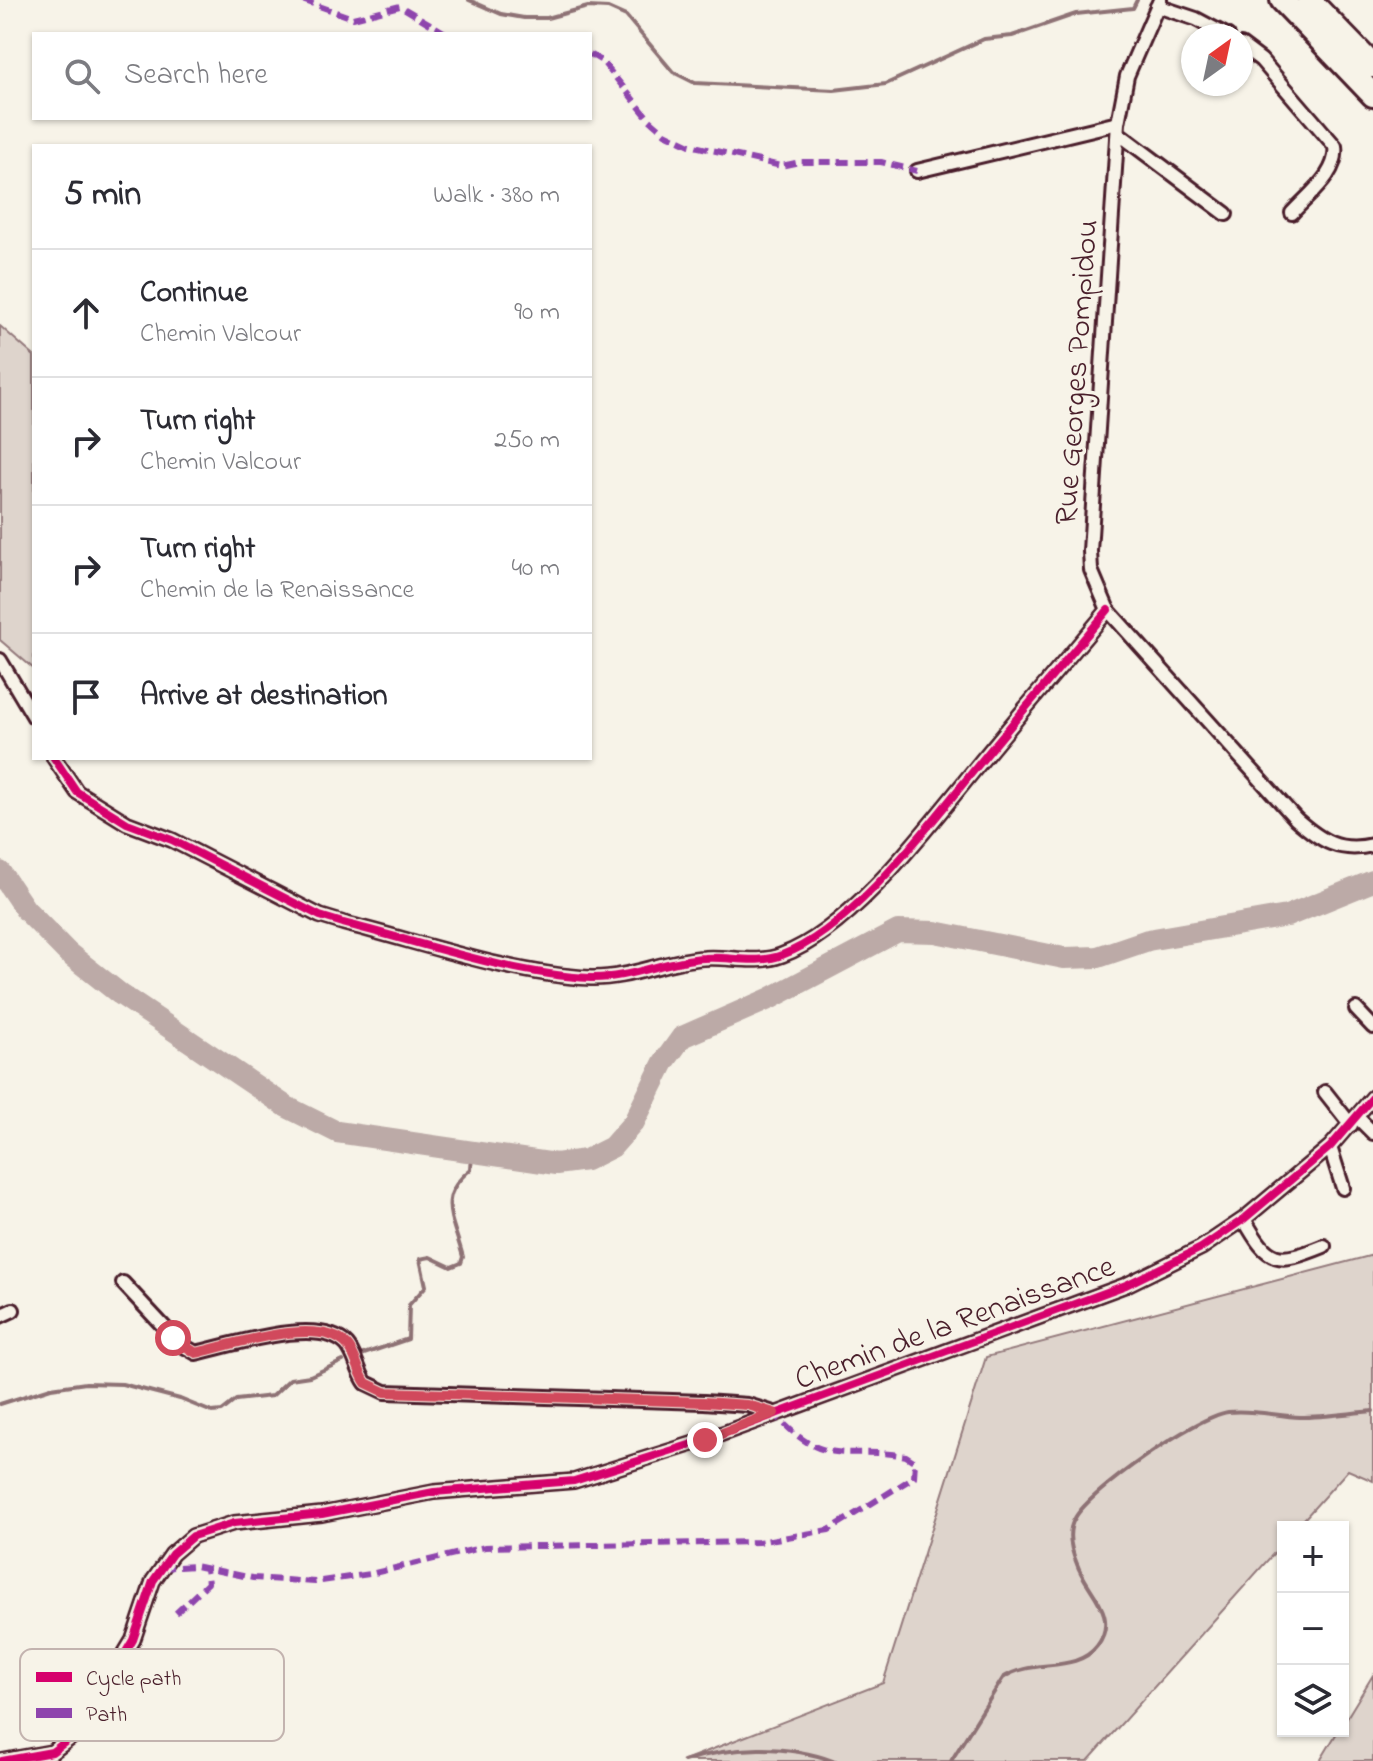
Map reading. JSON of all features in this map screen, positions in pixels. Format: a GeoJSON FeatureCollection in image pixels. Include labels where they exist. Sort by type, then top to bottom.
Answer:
{"type":"FeatureCollection","features":[{"type":"Feature","properties":{"kind":"highway"},"geometry":{"type":"LineString","coordinates":[[1282,0],[1373,95]]}},
{"type":"Feature","properties":{"kind":"highway"},"geometry":{"type":"LineString","coordinates":[[1309,0],[1373,66]]}},
{"type":"Feature","properties":{"kind":"street"},"geometry":{"type":"LineString","coordinates":[[1158,3],[1205,24]]}},
{"type":"Feature","properties":{"kind":"street","name":"Rue Georges Pompidou"},"geometry":{"type":"LineString","coordinates":[[1158,3],[1127,76],[1118,128],[1091,570],[1108,610],[1305,828],[1332,846],[1350,850],[1373,845]]}},
{"type":"Feature","properties":{"kind":"street"},"geometry":{"type":"LineString","coordinates":[[1253,54],[1335,146],[1337,159],[1332,169],[1292,213]]}},
{"type":"Feature","properties":{"kind":"street"},"geometry":{"type":"LineString","coordinates":[[917,171],[1118,128],[1226,214]]}},
{"type":"Feature","properties":{"kind":"street"},"geometry":{"type":"LineString","coordinates":[[55,760],[77,792],[127,823],[172,840],[320,916],[343,923],[539,972],[591,978],[625,976],[704,957],[758,960],[781,956],[809,941],[856,904],[932,821],[1108,610]]}},
{"type":"Feature","properties":{"kind":"street"},"geometry":{"type":"LineString","coordinates":[[0,660],[32,714]]}},
{"type":"Feature","properties":{"kind":"street"},"geometry":{"type":"LineString","coordinates":[[1356,1009],[1373,1027]]}},
{"type":"Feature","properties":{"kind":"street"},"geometry":{"type":"LineString","coordinates":[[1325,1092],[1354,1121],[1373,1133]]}},
{"type":"Feature","properties":{"kind":"street","name":"Chemin de la Renaissance"},"geometry":{"type":"LineString","coordinates":[[128,1649],[161,1568],[185,1541],[202,1532],[234,1523],[322,1514],[434,1492],[574,1481],[660,1456],[1126,1285],[1201,1248],[1244,1219],[1330,1147],[1373,1097]]}},
{"type":"Feature","properties":{"kind":"street"},"geometry":{"type":"LineString","coordinates":[[1330,1147],[1343,1188]]}},
{"type":"Feature","properties":{"kind":"street"},"geometry":{"type":"LineString","coordinates":[[1244,1219],[1261,1250],[1278,1259],[1297,1257],[1324,1246]]}},
{"type":"Feature","properties":{"kind":"street"},"geometry":{"type":"LineString","coordinates":[[123,1283],[173,1338],[196,1353],[283,1334],[330,1333],[349,1346],[359,1374],[374,1390],[704,1402],[748,1405],[774,1413]]}},
{"type":"Feature","properties":{"kind":"street"},"geometry":{"type":"LineString","coordinates":[[0,1316],[13,1310]]}},
{"type":"Feature","properties":{"kind":"street","name":"Chemin de la Renaissance"},"geometry":{"type":"LineString","coordinates":[[2,1761],[52,1752],[66,1741]]}},
{"type":"Feature","properties":{"kind":"shaded area"},"geometry":{"type":"Polygon","coordinates":[[[0,326],[32,354],[32,667],[0,640],[0,326]]]}},
{"type":"Feature","properties":{"kind":"shaded area"},"geometry":{"type":"Polygon","coordinates":[[[1373,1255],[1373,1481],[1348,1470],[1302,1521],[1277,1521],[1277,1550],[1088,1761],[682,1761],[883,1683],[986,1357],[1373,1255]]]}},
{"type":"Feature","properties":{"kind":"shaded area"},"geometry":{"type":"Polygon","coordinates":[[[1373,1675],[1373,1761],[1320,1761],[1334,1737],[1349,1737],[1349,1714],[1373,1675]]]}},
{"type":"Feature","properties":{"kind":"waterway"},"geometry":{"type":"LineString","coordinates":[[469,0],[501,14],[524,18],[547,18],[588,7],[608,8],[626,16],[673,72],[695,83],[834,90],[886,84],[984,39],[1012,36],[1076,14],[1133,8],[1137,0]]}},
{"type":"Feature","properties":{"kind":"waterway"},"geometry":{"type":"LineString","coordinates":[[0,872],[25,909],[68,953],[120,994],[287,1107],[337,1132],[556,1164],[586,1160],[612,1147],[634,1122],[664,1062],[682,1037],[771,998],[898,931],[935,932],[1064,958],[1098,957],[1148,940],[1287,916],[1373,881]]}},
{"type":"Feature","properties":{"kind":"waterway"},"geometry":{"type":"LineString","coordinates":[[355,1357],[408,1339],[409,1305],[426,1286],[420,1259],[430,1257],[451,1267],[461,1263],[463,1257],[452,1220],[450,1199],[453,1190],[471,1169],[472,1154]]}},
{"type":"Feature","properties":{"kind":"waterway"},"geometry":{"type":"LineString","coordinates":[[0,1404],[51,1388],[86,1383],[122,1384],[180,1399],[212,1412],[222,1411],[236,1400],[272,1396],[290,1379],[310,1376],[343,1361]]}},
{"type":"Feature","properties":{"kind":"waterway"},"geometry":{"type":"LineString","coordinates":[[951,1761],[1003,1678],[1027,1668],[1077,1660],[1097,1646],[1103,1634],[1104,1613],[1081,1574],[1070,1535],[1075,1518],[1101,1490],[1169,1440],[1228,1412],[1300,1417],[1373,1411]]}},
{"type":"Feature","properties":{"kind":"waterway"},"geometry":{"type":"LineString","coordinates":[[684,1761],[720,1752],[759,1749],[797,1752],[833,1761]]}},
{"type":"Feature","properties":{"kind":"marked path"},"geometry":{"type":"LineString","coordinates":[[302,0],[353,18],[400,6],[444,32]]}},
{"type":"Feature","properties":{"kind":"marked path"},"geometry":{"type":"LineString","coordinates":[[592,55],[602,61],[649,119],[665,133],[690,145],[781,166],[800,162],[881,162],[917,171]]}},
{"type":"Feature","properties":{"kind":"marked path"},"geometry":{"type":"LineString","coordinates":[[161,1568],[195,1566],[253,1578],[315,1582],[370,1574],[485,1547],[758,1542],[829,1530],[914,1477],[915,1462],[906,1456],[822,1449],[808,1443],[774,1413]]}},
{"type":"Feature","properties":{"kind":"marked path"},"geometry":{"type":"LineString","coordinates":[[176,1613],[208,1583],[206,1569]]}},
{"type":"Feature","properties":{"kind":"cycle path"},"geometry":{"type":"LineString","coordinates":[[55,760],[77,792],[127,823],[172,840],[320,916],[343,923],[498,964],[561,976],[605,978],[704,958],[772,958],[809,941],[865,897],[918,839],[1108,610]]}},
{"type":"Feature","properties":{"kind":"cycle path"},"geometry":{"type":"LineString","coordinates":[[128,1649],[153,1581],[172,1554],[193,1536],[234,1523],[322,1514],[434,1492],[574,1481],[705,1440],[1126,1285],[1201,1248],[1244,1219],[1330,1147],[1373,1097]]}},
{"type":"Feature","properties":{"kind":"cycle path"},"geometry":{"type":"LineString","coordinates":[[2,1761],[52,1752],[66,1741]]}},
{"type":"Feature","properties":{"kind":"route"},"geometry":{"type":"LineString","coordinates":[[173,1338],[196,1353],[283,1334],[330,1333],[349,1346],[359,1374],[366,1383],[374,1390],[385,1392],[704,1402],[748,1405],[774,1413],[705,1440]]}}]}
